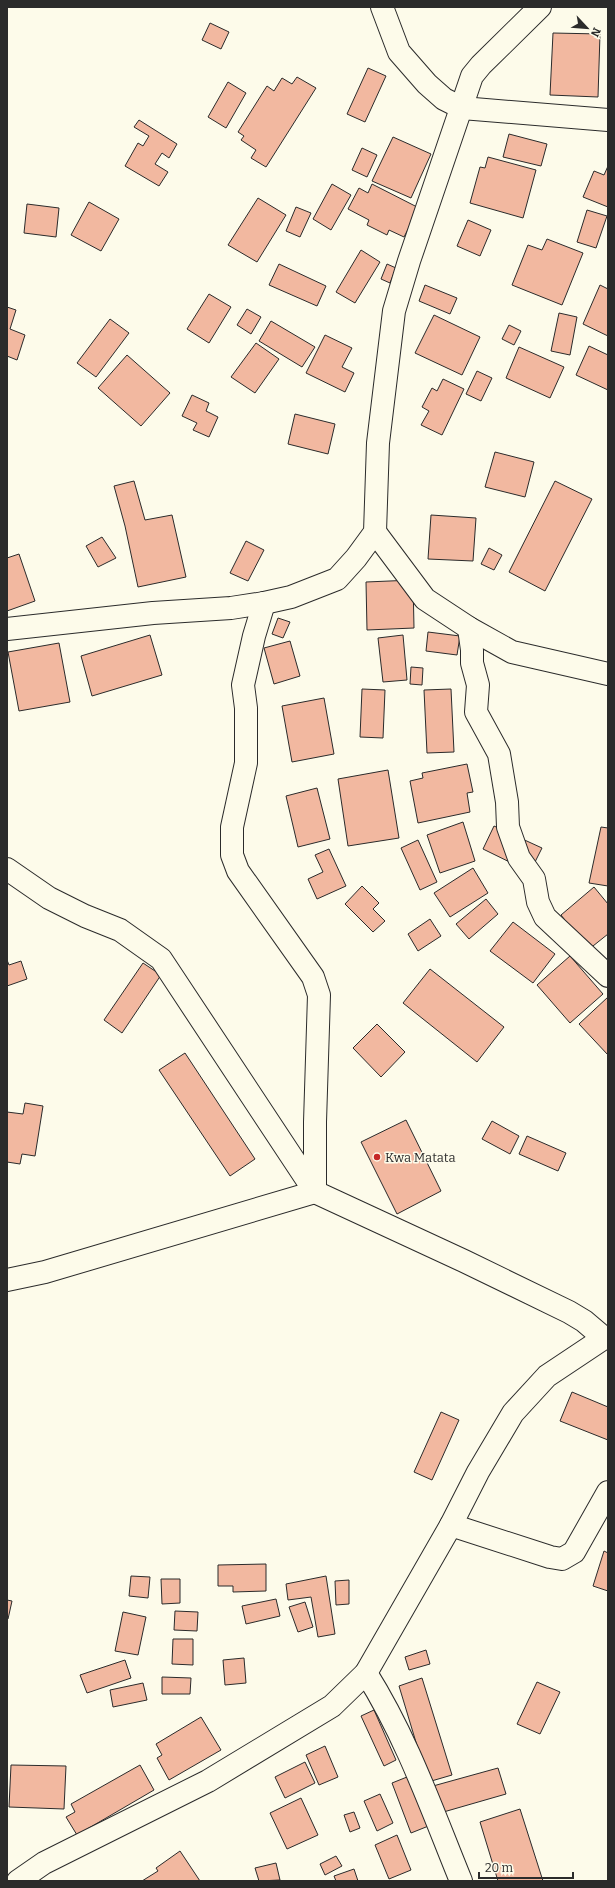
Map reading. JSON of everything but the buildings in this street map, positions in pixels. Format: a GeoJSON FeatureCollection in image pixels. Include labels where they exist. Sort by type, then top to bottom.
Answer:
{"type":"FeatureCollection","features":[{"type":"Feature","properties":{"kind":"street"},"geometry":{"type":"LineString","coordinates":[[382,7],[399,52],[444,99],[462,108],[608,120]]}},
{"type":"Feature","properties":{"kind":"street"},"geometry":{"type":"LineString","coordinates":[[7,629],[152,613],[232,608],[264,603],[291,597],[337,579],[356,558],[375,532],[378,443],[394,311],[409,262],[472,76],[481,65],[540,7]]}},
{"type":"Feature","properties":{"kind":"street"},"geometry":{"type":"LineString","coordinates":[[375,532],[425,599],[469,628],[512,652],[608,674]]}},
{"type":"Feature","properties":{"kind":"street"},"geometry":{"type":"LineString","coordinates":[[264,603],[254,636],[243,685],[246,708],[246,763],[232,827],[232,855],[238,871],[313,977],[319,995],[314,1192]]}},
{"type":"Feature","properties":{"kind":"street"},"geometry":{"type":"LineString","coordinates":[[469,628],[472,663],[478,685],[476,712],[499,754],[507,802],[508,827],[519,858],[534,879],[538,902],[545,918],[608,976]]}},
{"type":"Feature","properties":{"kind":"street"},"geometry":{"type":"LineString","coordinates":[[7,869],[49,898],[85,916],[120,930],[161,959],[314,1192],[464,1261],[562,1309],[584,1321],[606,1337],[547,1376],[513,1413],[478,1472],[451,1526],[366,1673],[332,1706],[208,1781],[15,1878]]}},
{"type":"Feature","properties":{"kind":"street"},"geometry":{"type":"LineString","coordinates":[[7,1280],[45,1272],[314,1192]]}},
{"type":"Feature","properties":{"kind":"street"},"geometry":{"type":"LineString","coordinates":[[451,1526],[550,1557],[562,1559],[574,1552],[608,1492]]}},
{"type":"Feature","properties":{"kind":"street"},"geometry":{"type":"LineString","coordinates":[[366,1673],[384,1703],[403,1740],[461,1881]]}},
{"type":"Feature","properties":{"kind":"place","name":"Kwa Matata"},"geometry":{"type":"Point","coordinates":[377,1157]}}]}
